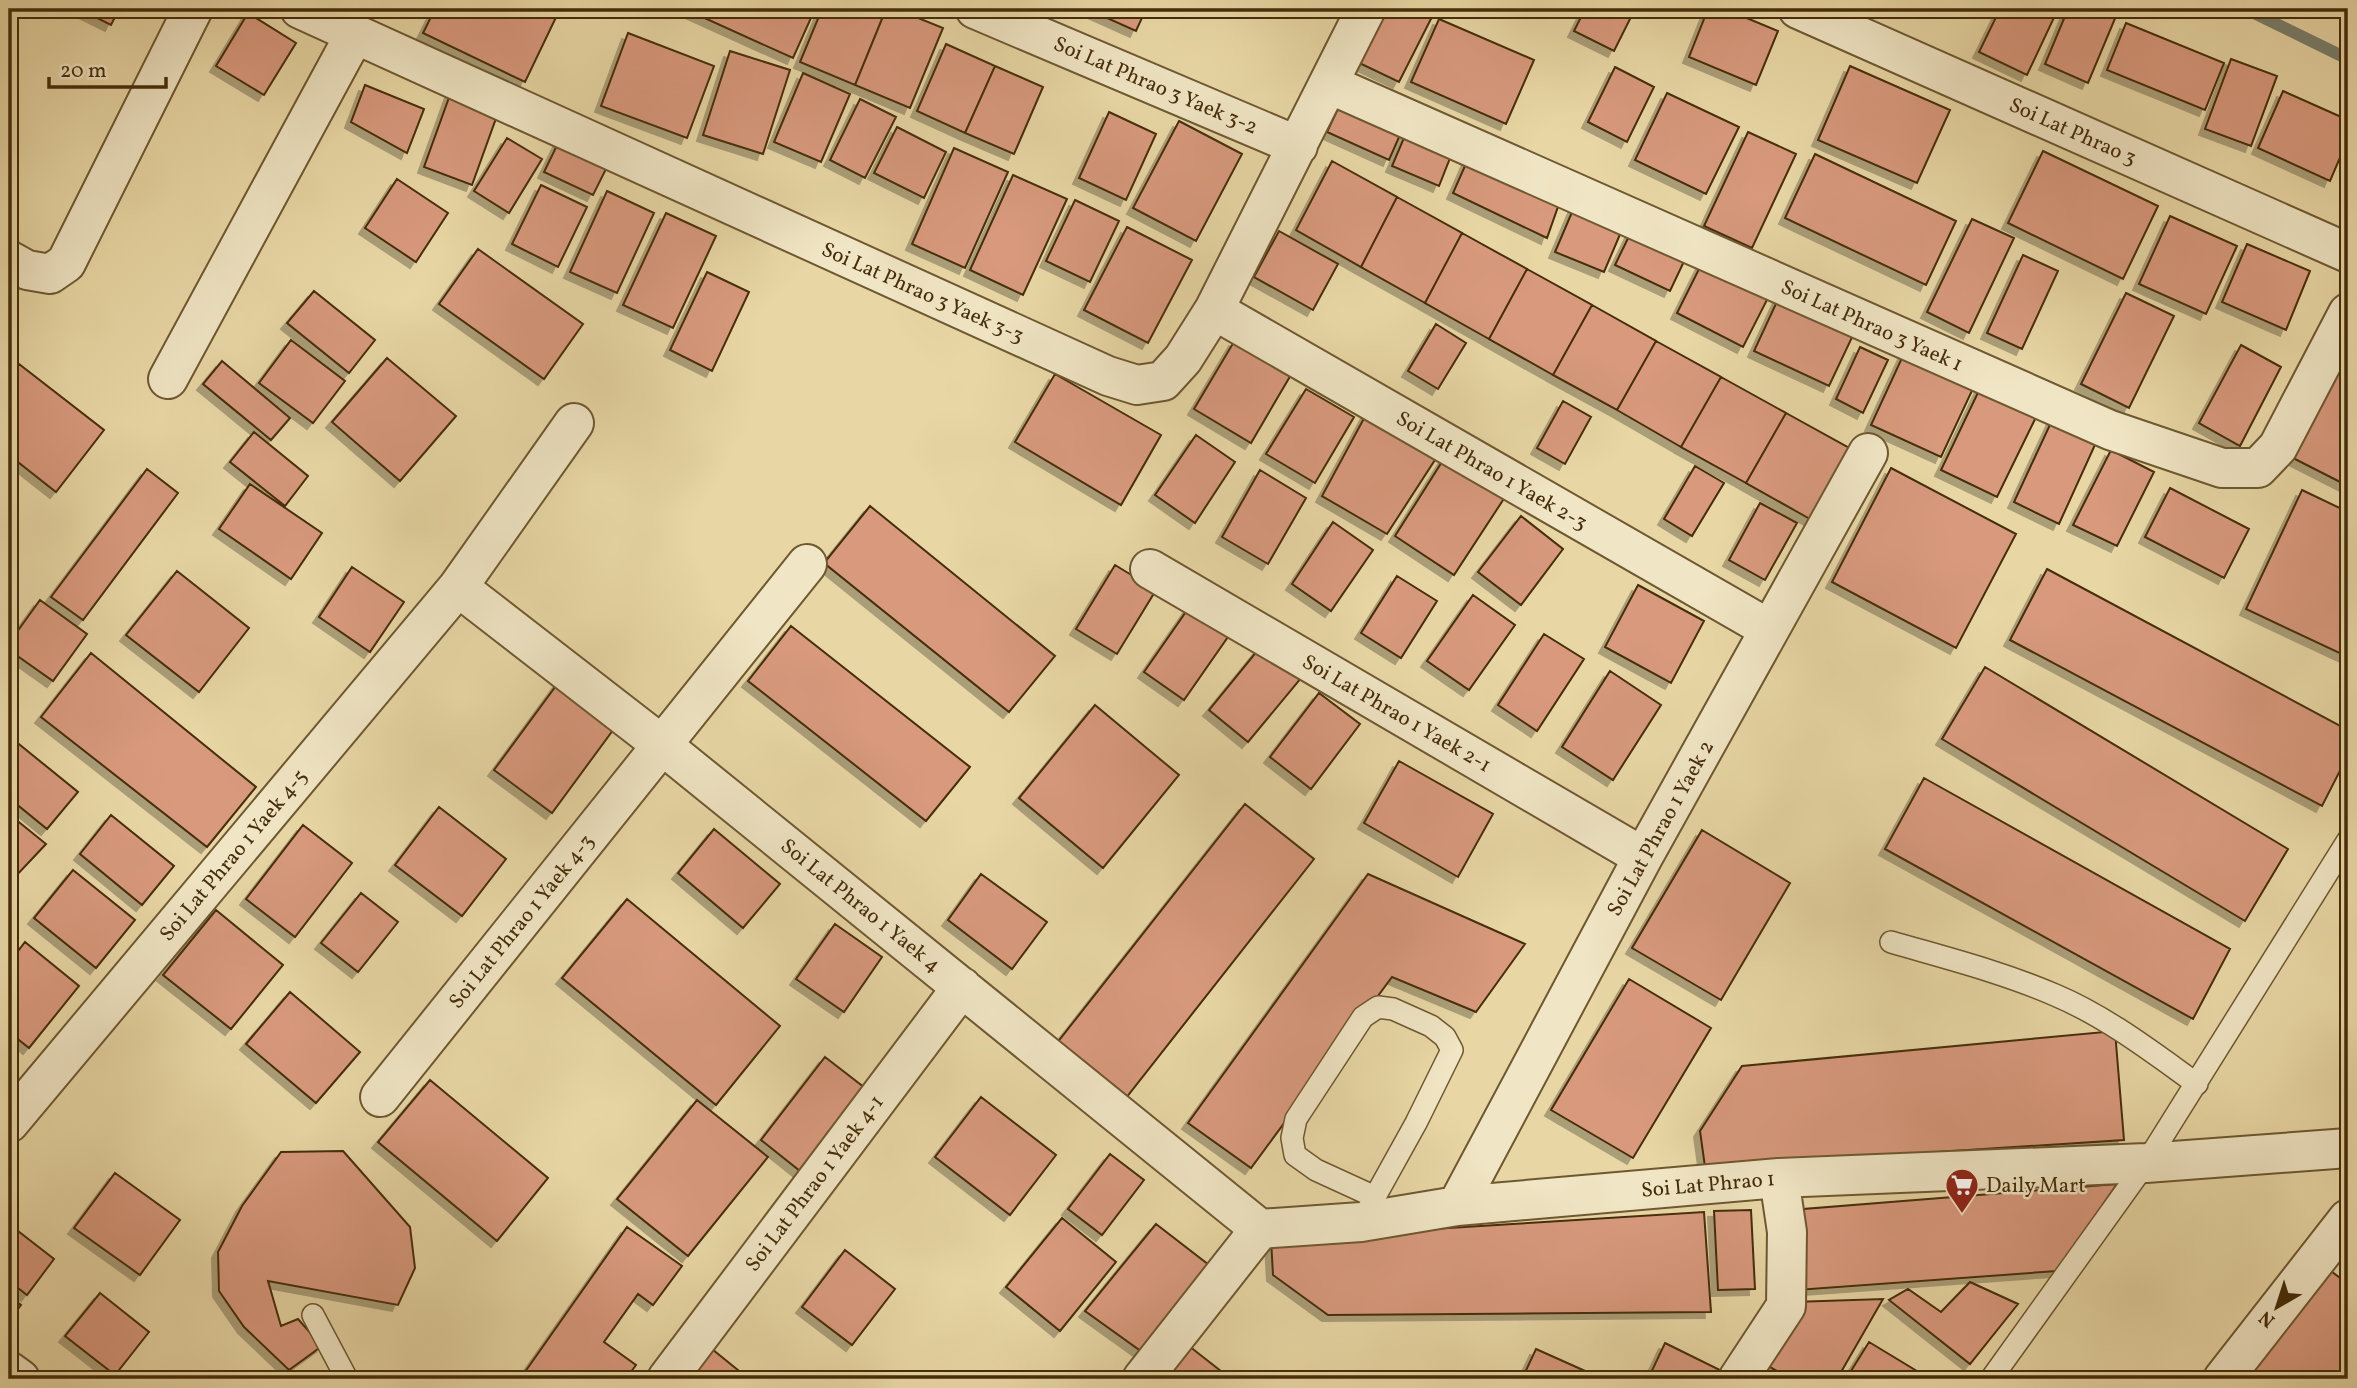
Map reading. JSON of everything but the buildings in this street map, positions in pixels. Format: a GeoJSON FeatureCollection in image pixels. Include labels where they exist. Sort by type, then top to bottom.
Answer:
{"type":"FeatureCollection","features":[{"type":"Feature","properties":{"kind":"street"},"geometry":{"type":"LineString","coordinates":[[9,260],[27,270],[50,274],[66,263],[193,9]]}},
{"type":"Feature","properties":{"kind":"street","name":"Soi Lat Phrao 3 Yaek 3-3"},"geometry":{"type":"LineString","coordinates":[[300,9],[1108,376],[1138,385],[1163,381],[1183,359],[1214,310],[1366,9]]}},
{"type":"Feature","properties":{"kind":"street","name":"Soi Lat Phrao 3 Yaek 3-2"},"geometry":{"type":"LineString","coordinates":[[975,9],[1297,146]]}},
{"type":"Feature","properties":{"kind":"street","name":"Soi Lat Phrao 3"},"geometry":{"type":"LineString","coordinates":[[1798,9],[2348,253]]}},
{"type":"Feature","properties":{"kind":"street"},"geometry":{"type":"LineString","coordinates":[[168,379],[355,34]]}},
{"type":"Feature","properties":{"kind":"street","name":"Soi Lat Phrao 3 Yaek 1"},"geometry":{"type":"LineString","coordinates":[[1329,84],[2110,430],[2222,468],[2258,468],[2278,447],[2348,313]]}},
{"type":"Feature","properties":{"kind":"street","name":"Soi Lat Phrao 1 Yaek 2-3"},"geometry":{"type":"LineString","coordinates":[[1214,310],[1769,629]]}},
{"type":"Feature","properties":{"kind":"street","name":"Soi Lat Phrao 1 Yaek 4-5"},"geometry":{"type":"LineString","coordinates":[[9,1123],[458,587],[574,423]]}},
{"type":"Feature","properties":{"kind":"street","name":"Soi Lat Phrao 1 Yaek 2"},"geometry":{"type":"LineString","coordinates":[[1457,1206],[1643,857],[1867,453]]}},
{"type":"Feature","properties":{"kind":"street","name":"Soi Lat Phrao 1 Yaek 4-3"},"geometry":{"type":"LineString","coordinates":[[380,1097],[807,564]]}},
{"type":"Feature","properties":{"kind":"street","name":"Soi Lat Phrao 1 Yaek 2-1"},"geometry":{"type":"LineString","coordinates":[[1150,569],[1643,857]]}},
{"type":"Feature","properties":{"kind":"street","name":"Soi Lat Phrao 1 Yaek 4"},"geometry":{"type":"LineString","coordinates":[[458,587],[662,745],[1260,1229]]}},
{"type":"Feature","properties":{"kind":"street","name":"Soi Lat Phrao 1 Yaek 4-1"},"geometry":{"type":"LineString","coordinates":[[667,1379],[962,987]]}},
{"type":"Feature","properties":{"kind":"street","name":"Soi Lat Phrao 1"},"geometry":{"type":"LineString","coordinates":[[1260,1229],[1368,1210],[1457,1206],[1779,1178],[2146,1163],[2348,1149]]}},
{"type":"Feature","properties":{"kind":"street"},"geometry":{"type":"LineString","coordinates":[[1738,1379],[1786,1306],[1787,1232],[1779,1178]]}},
{"type":"Feature","properties":{"kind":"street"},"geometry":{"type":"LineString","coordinates":[[2223,1379],[2348,1219]]}},
{"type":"Feature","properties":{"kind":"street"},"geometry":{"type":"LineString","coordinates":[[1142,1379],[1260,1229]]}},
{"type":"Feature","properties":{"kind":"street"},"geometry":{"type":"LineString","coordinates":[[9,1371],[20,1379]]}},
{"type":"Feature","properties":{"kind":"lane"},"geometry":{"type":"LineString","coordinates":[[1991,1379],[2146,1163],[2348,840]]}},
{"type":"Feature","properties":{"kind":"lane"},"geometry":{"type":"LineString","coordinates":[[1891,942],[2009,976],[2057,995],[2113,1026],[2197,1084]]}},
{"type":"Feature","properties":{"kind":"lane"},"geometry":{"type":"LineString","coordinates":[[1378,1007],[1393,1009],[1431,1026],[1445,1037],[1452,1050],[1416,1124],[1368,1210],[1295,1155],[1292,1138],[1296,1119],[1355,1028],[1363,1017],[1378,1007]]}},
{"type":"Feature","properties":{"kind":"lane"},"geometry":{"type":"LineString","coordinates":[[313,1315],[347,1379]]}},
{"type":"Feature","properties":{"kind":"waterway"},"geometry":{"type":"LineString","coordinates":[[2246,9],[2348,59]]}},
{"type":"Feature","properties":{"kind":"place","name":"Daily Mart"},"geometry":{"type":"Point","coordinates":[1962,1215]}}]}
